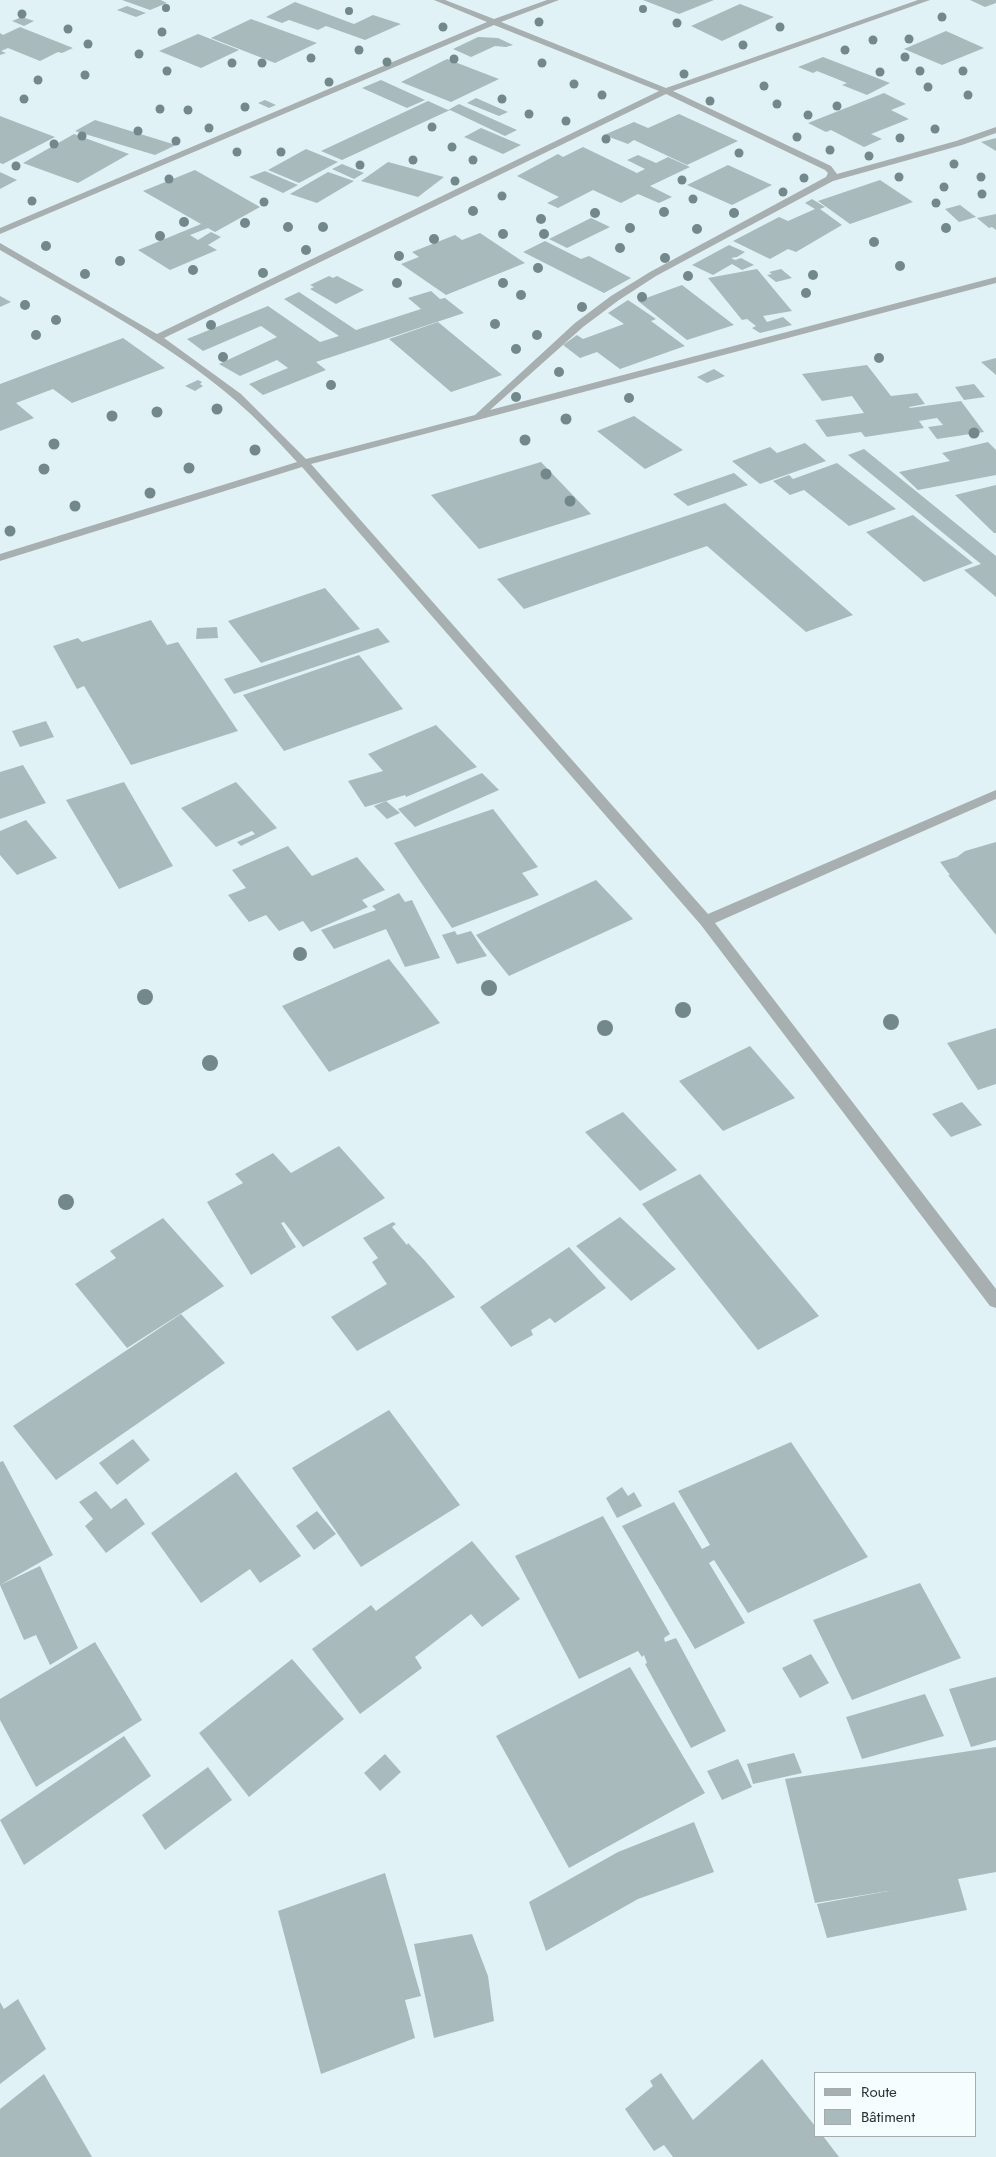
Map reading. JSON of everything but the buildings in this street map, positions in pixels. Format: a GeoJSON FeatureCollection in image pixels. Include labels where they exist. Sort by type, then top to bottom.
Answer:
{"type":"FeatureCollection","features":[{"type":"Feature","properties":{"kind":"street"},"geometry":{"type":"LineString","coordinates":[[438,0],[666,91],[828,168],[834,173],[830,179]]}},
{"type":"Feature","properties":{"kind":"street"},"geometry":{"type":"LineString","coordinates":[[0,231],[492,23],[555,0]]}},
{"type":"Feature","properties":{"kind":"street"},"geometry":{"type":"LineString","coordinates":[[156,338],[666,91],[926,0]]}},
{"type":"Feature","properties":{"kind":"street"},"geometry":{"type":"LineString","coordinates":[[477,417],[579,325],[615,298],[653,274],[830,179],[959,143],[996,130]]}},
{"type":"Feature","properties":{"kind":"street"},"geometry":{"type":"LineString","coordinates":[[0,246],[156,338],[237,396],[304,463],[706,921],[996,1301]]}},
{"type":"Feature","properties":{"kind":"street"},"geometry":{"type":"LineString","coordinates":[[0,558],[304,463],[996,280]]}},
{"type":"Feature","properties":{"kind":"street"},"geometry":{"type":"LineString","coordinates":[[706,921],[996,794]]}}]}
